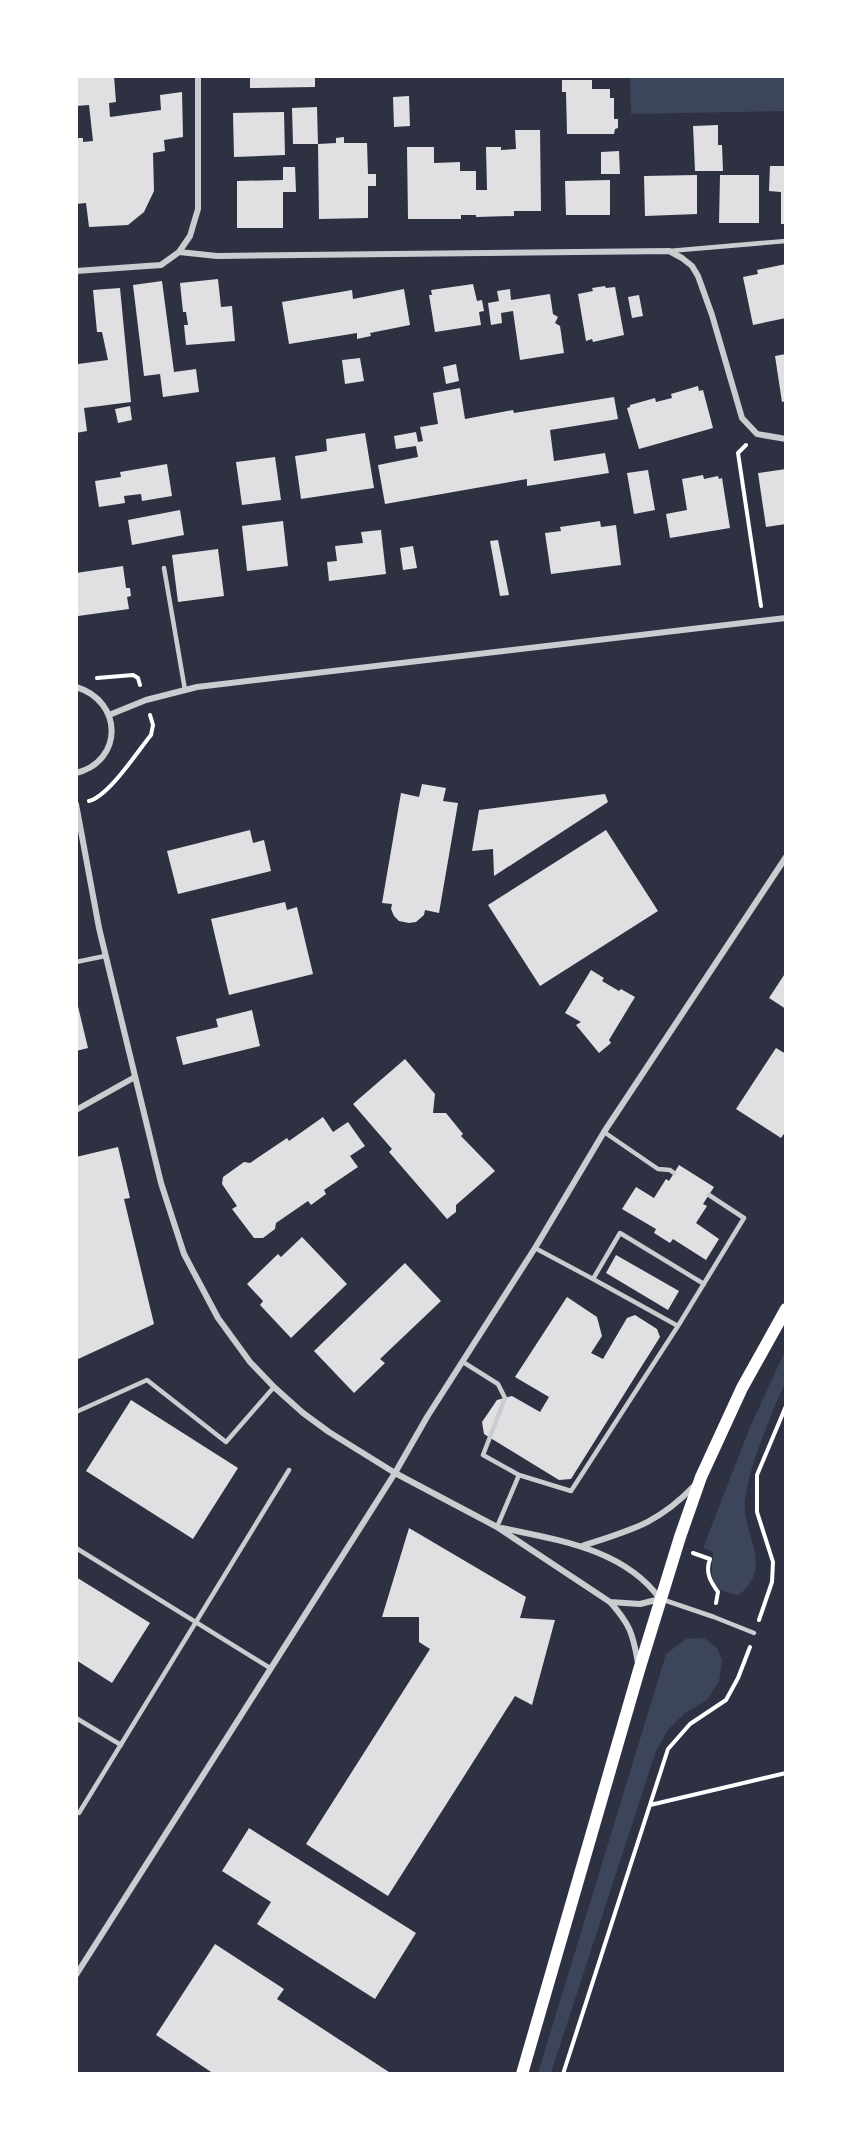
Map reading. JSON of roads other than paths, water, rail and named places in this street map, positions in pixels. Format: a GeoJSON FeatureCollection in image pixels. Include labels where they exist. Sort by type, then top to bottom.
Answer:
{"type":"FeatureCollection","features":[{"type":"Feature","properties":{"kind":"main road"},"geometry":{"type":"LineString","coordinates":[[522,2073],[676,1547],[701,1477],[742,1388],[786,1310]]}},
{"type":"Feature","properties":{"kind":"street"},"geometry":{"type":"LineString","coordinates":[[76,272],[161,266],[179,252],[190,236],[198,209],[198,76]]}},
{"type":"Feature","properties":{"kind":"street"},"geometry":{"type":"LineString","coordinates":[[179,252],[217,256],[669,251],[692,266],[698,276],[712,315],[742,418],[758,434],[786,439]]}},
{"type":"Feature","properties":{"kind":"street"},"geometry":{"type":"LineString","coordinates":[[109,715],[146,700],[185,690],[786,618]]}},
{"type":"Feature","properties":{"kind":"street"},"geometry":{"type":"LineString","coordinates":[[76,687],[87,690],[100,700],[109,715],[112,729],[107,752],[93,767],[76,774]]}},
{"type":"Feature","properties":{"kind":"street"},"geometry":{"type":"LineString","coordinates":[[76,804],[105,956],[161,1183],[184,1254],[218,1318],[250,1362],[274,1387],[329,1432],[395,1473],[497,1527],[609,1602],[623,1617],[633,1634],[639,1670]]}},
{"type":"Feature","properties":{"kind":"street"},"geometry":{"type":"LineString","coordinates":[[76,1975],[395,1473],[427,1417],[535,1248],[604,1132],[786,857]]}},
{"type":"Feature","properties":{"kind":"street"},"geometry":{"type":"LineString","coordinates":[[76,1110],[135,1077]]}},
{"type":"Feature","properties":{"kind":"street"},"geometry":{"type":"LineString","coordinates":[[581,1546],[642,1526],[660,1517],[677,1503],[701,1477]]}},
{"type":"Feature","properties":{"kind":"street"},"geometry":{"type":"LineString","coordinates":[[497,1527],[581,1546],[629,1567],[643,1578],[660,1599],[640,1604],[609,1602]]}},
{"type":"Feature","properties":{"kind":"lane"},"geometry":{"type":"LineString","coordinates":[[669,251],[786,241]]}},
{"type":"Feature","properties":{"kind":"lane"},"geometry":{"type":"LineString","coordinates":[[164,568],[185,690]]}},
{"type":"Feature","properties":{"kind":"lane"},"geometry":{"type":"LineString","coordinates":[[76,962],[105,956]]}},
{"type":"Feature","properties":{"kind":"lane"},"geometry":{"type":"LineString","coordinates":[[604,1132],[658,1169],[670,1170],[674,1173]]}},
{"type":"Feature","properties":{"kind":"lane"},"geometry":{"type":"LineString","coordinates":[[463,1362],[498,1384],[505,1398],[483,1455],[519,1475],[571,1491],[678,1326],[744,1218],[710,1195]]}},
{"type":"Feature","properties":{"kind":"lane"},"geometry":{"type":"LineString","coordinates":[[593,1279],[620,1233],[704,1284]]}},
{"type":"Feature","properties":{"kind":"lane"},"geometry":{"type":"LineString","coordinates":[[535,1248],[678,1326]]}},
{"type":"Feature","properties":{"kind":"lane"},"geometry":{"type":"LineString","coordinates":[[76,1412],[147,1380],[226,1442],[274,1387]]}},
{"type":"Feature","properties":{"kind":"lane"},"geometry":{"type":"LineString","coordinates":[[76,1811],[79,1813],[289,1470]]}},
{"type":"Feature","properties":{"kind":"lane"},"geometry":{"type":"LineString","coordinates":[[497,1527],[519,1475]]}},
{"type":"Feature","properties":{"kind":"lane"},"geometry":{"type":"LineString","coordinates":[[76,1548],[270,1668]]}},
{"type":"Feature","properties":{"kind":"lane"},"geometry":{"type":"LineString","coordinates":[[660,1599],[754,1633]]}},
{"type":"Feature","properties":{"kind":"lane"},"geometry":{"type":"LineString","coordinates":[[76,1718],[121,1745]]}}]}
